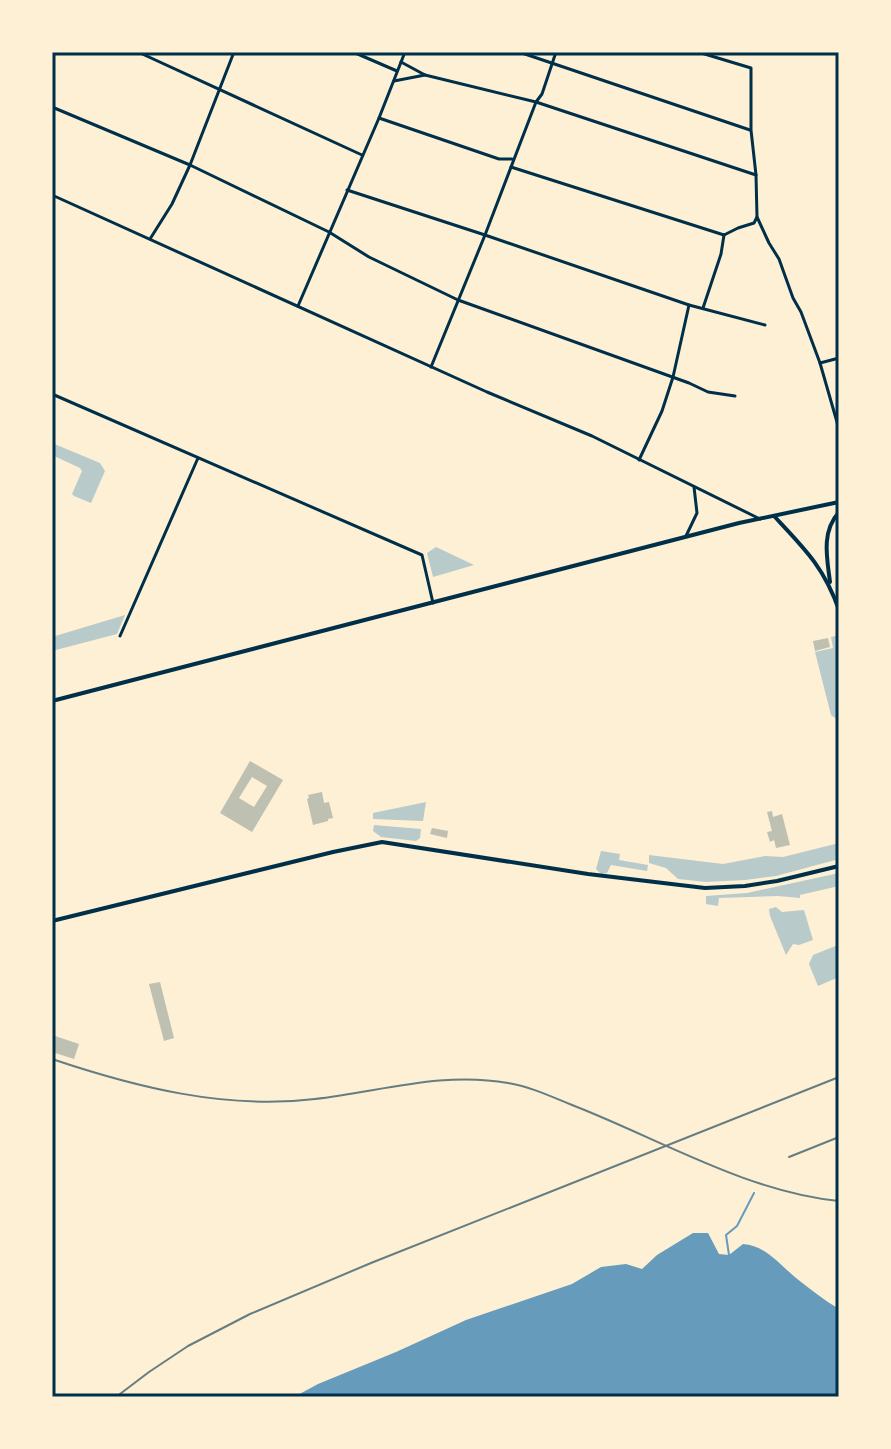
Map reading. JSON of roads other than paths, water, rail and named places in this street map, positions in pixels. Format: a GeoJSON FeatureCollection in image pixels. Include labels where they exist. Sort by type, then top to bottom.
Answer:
{"type":"FeatureCollection","features":[{"type":"Feature","properties":{"kind":"main road"},"geometry":{"type":"LineString","coordinates":[[52,701],[760,519],[839,502]]}},
{"type":"Feature","properties":{"kind":"main road"},"geometry":{"type":"LineString","coordinates":[[831,589],[825,548],[831,524],[839,512]]}},
{"type":"Feature","properties":{"kind":"main road"},"geometry":{"type":"LineString","coordinates":[[774,516],[816,563],[839,610]]}},
{"type":"Feature","properties":{"kind":"main road"},"geometry":{"type":"LineString","coordinates":[[52,921],[382,842],[588,874],[705,888],[777,881],[839,866]]}},
{"type":"Feature","properties":{"kind":"street"},"geometry":{"type":"LineString","coordinates":[[138,52],[362,155]]}},
{"type":"Feature","properties":{"kind":"street"},"geometry":{"type":"LineString","coordinates":[[150,239],[172,204],[190,165],[234,52]]}},
{"type":"Feature","properties":{"kind":"street"},"geometry":{"type":"LineString","coordinates":[[353,52],[397,71]]}},
{"type":"Feature","properties":{"kind":"street"},"geometry":{"type":"LineString","coordinates":[[298,306],[405,52]]}},
{"type":"Feature","properties":{"kind":"street"},"geometry":{"type":"LineString","coordinates":[[519,52],[751,130]]}},
{"type":"Feature","properties":{"kind":"street"},"geometry":{"type":"LineString","coordinates":[[431,367],[536,102],[542,94],[556,52]]}},
{"type":"Feature","properties":{"kind":"street"},"geometry":{"type":"LineString","coordinates":[[698,52],[751,68],[751,130],[757,217],[779,259],[820,363],[839,429]]}},
{"type":"Feature","properties":{"kind":"street"},"geometry":{"type":"LineString","coordinates":[[401,62],[425,75],[536,102],[756,175]]}},
{"type":"Feature","properties":{"kind":"street"},"geometry":{"type":"LineString","coordinates":[[393,81],[425,75]]}},
{"type":"Feature","properties":{"kind":"street"},"geometry":{"type":"LineString","coordinates":[[52,107],[190,165],[329,232],[369,257],[458,300],[708,392],[735,396]]}},
{"type":"Feature","properties":{"kind":"street"},"geometry":{"type":"LineString","coordinates":[[379,118],[499,159],[514,159]]}},
{"type":"Feature","properties":{"kind":"street"},"geometry":{"type":"LineString","coordinates":[[511,167],[724,235],[754,223],[757,217]]}},
{"type":"Feature","properties":{"kind":"street"},"geometry":{"type":"LineString","coordinates":[[347,190],[689,305],[765,325]]}},
{"type":"Feature","properties":{"kind":"street"},"geometry":{"type":"LineString","coordinates":[[52,195],[431,367],[592,436],[760,519]]}},
{"type":"Feature","properties":{"kind":"street"},"geometry":{"type":"LineString","coordinates":[[702,309],[721,254],[724,235]]}},
{"type":"Feature","properties":{"kind":"street"},"geometry":{"type":"LineString","coordinates":[[639,460],[662,411],[673,377],[689,305]]}},
{"type":"Feature","properties":{"kind":"street"},"geometry":{"type":"LineString","coordinates":[[820,363],[839,358]]}},
{"type":"Feature","properties":{"kind":"street"},"geometry":{"type":"LineString","coordinates":[[52,394],[422,555],[433,603]]}},
{"type":"Feature","properties":{"kind":"street"},"geometry":{"type":"LineString","coordinates":[[120,636],[198,458]]}},
{"type":"Feature","properties":{"kind":"street"},"geometry":{"type":"LineString","coordinates":[[685,538],[697,513],[694,487]]}},
{"type":"Feature","properties":{"kind":"water"},"geometry":{"type":"Polygon","coordinates":[[[693,1233],[708,1233],[719,1254],[729,1255],[743,1244],[758,1248],[839,1309],[839,1397],[294,1397],[466,1320],[572,1284],[601,1267],[626,1264],[642,1269],[657,1255],[693,1233]]]}},
{"type":"Feature","properties":{"kind":"waterway"},"geometry":{"type":"LineString","coordinates":[[729,1255],[726,1235],[737,1226],[754,1193]]}},
{"type":"Feature","properties":{"kind":"railway"},"geometry":{"type":"LineString","coordinates":[[52,1059],[148,1087],[215,1099],[248,1101],[315,1099],[459,1079],[508,1083],[526,1087],[609,1120],[738,1176],[805,1196],[839,1201]]}},
{"type":"Feature","properties":{"kind":"railway"},"geometry":{"type":"LineString","coordinates":[[116,1397],[188,1346],[250,1314],[839,1077]]}},
{"type":"Feature","properties":{"kind":"railway"},"geometry":{"type":"LineString","coordinates":[[789,1157],[839,1137]]}}]}
